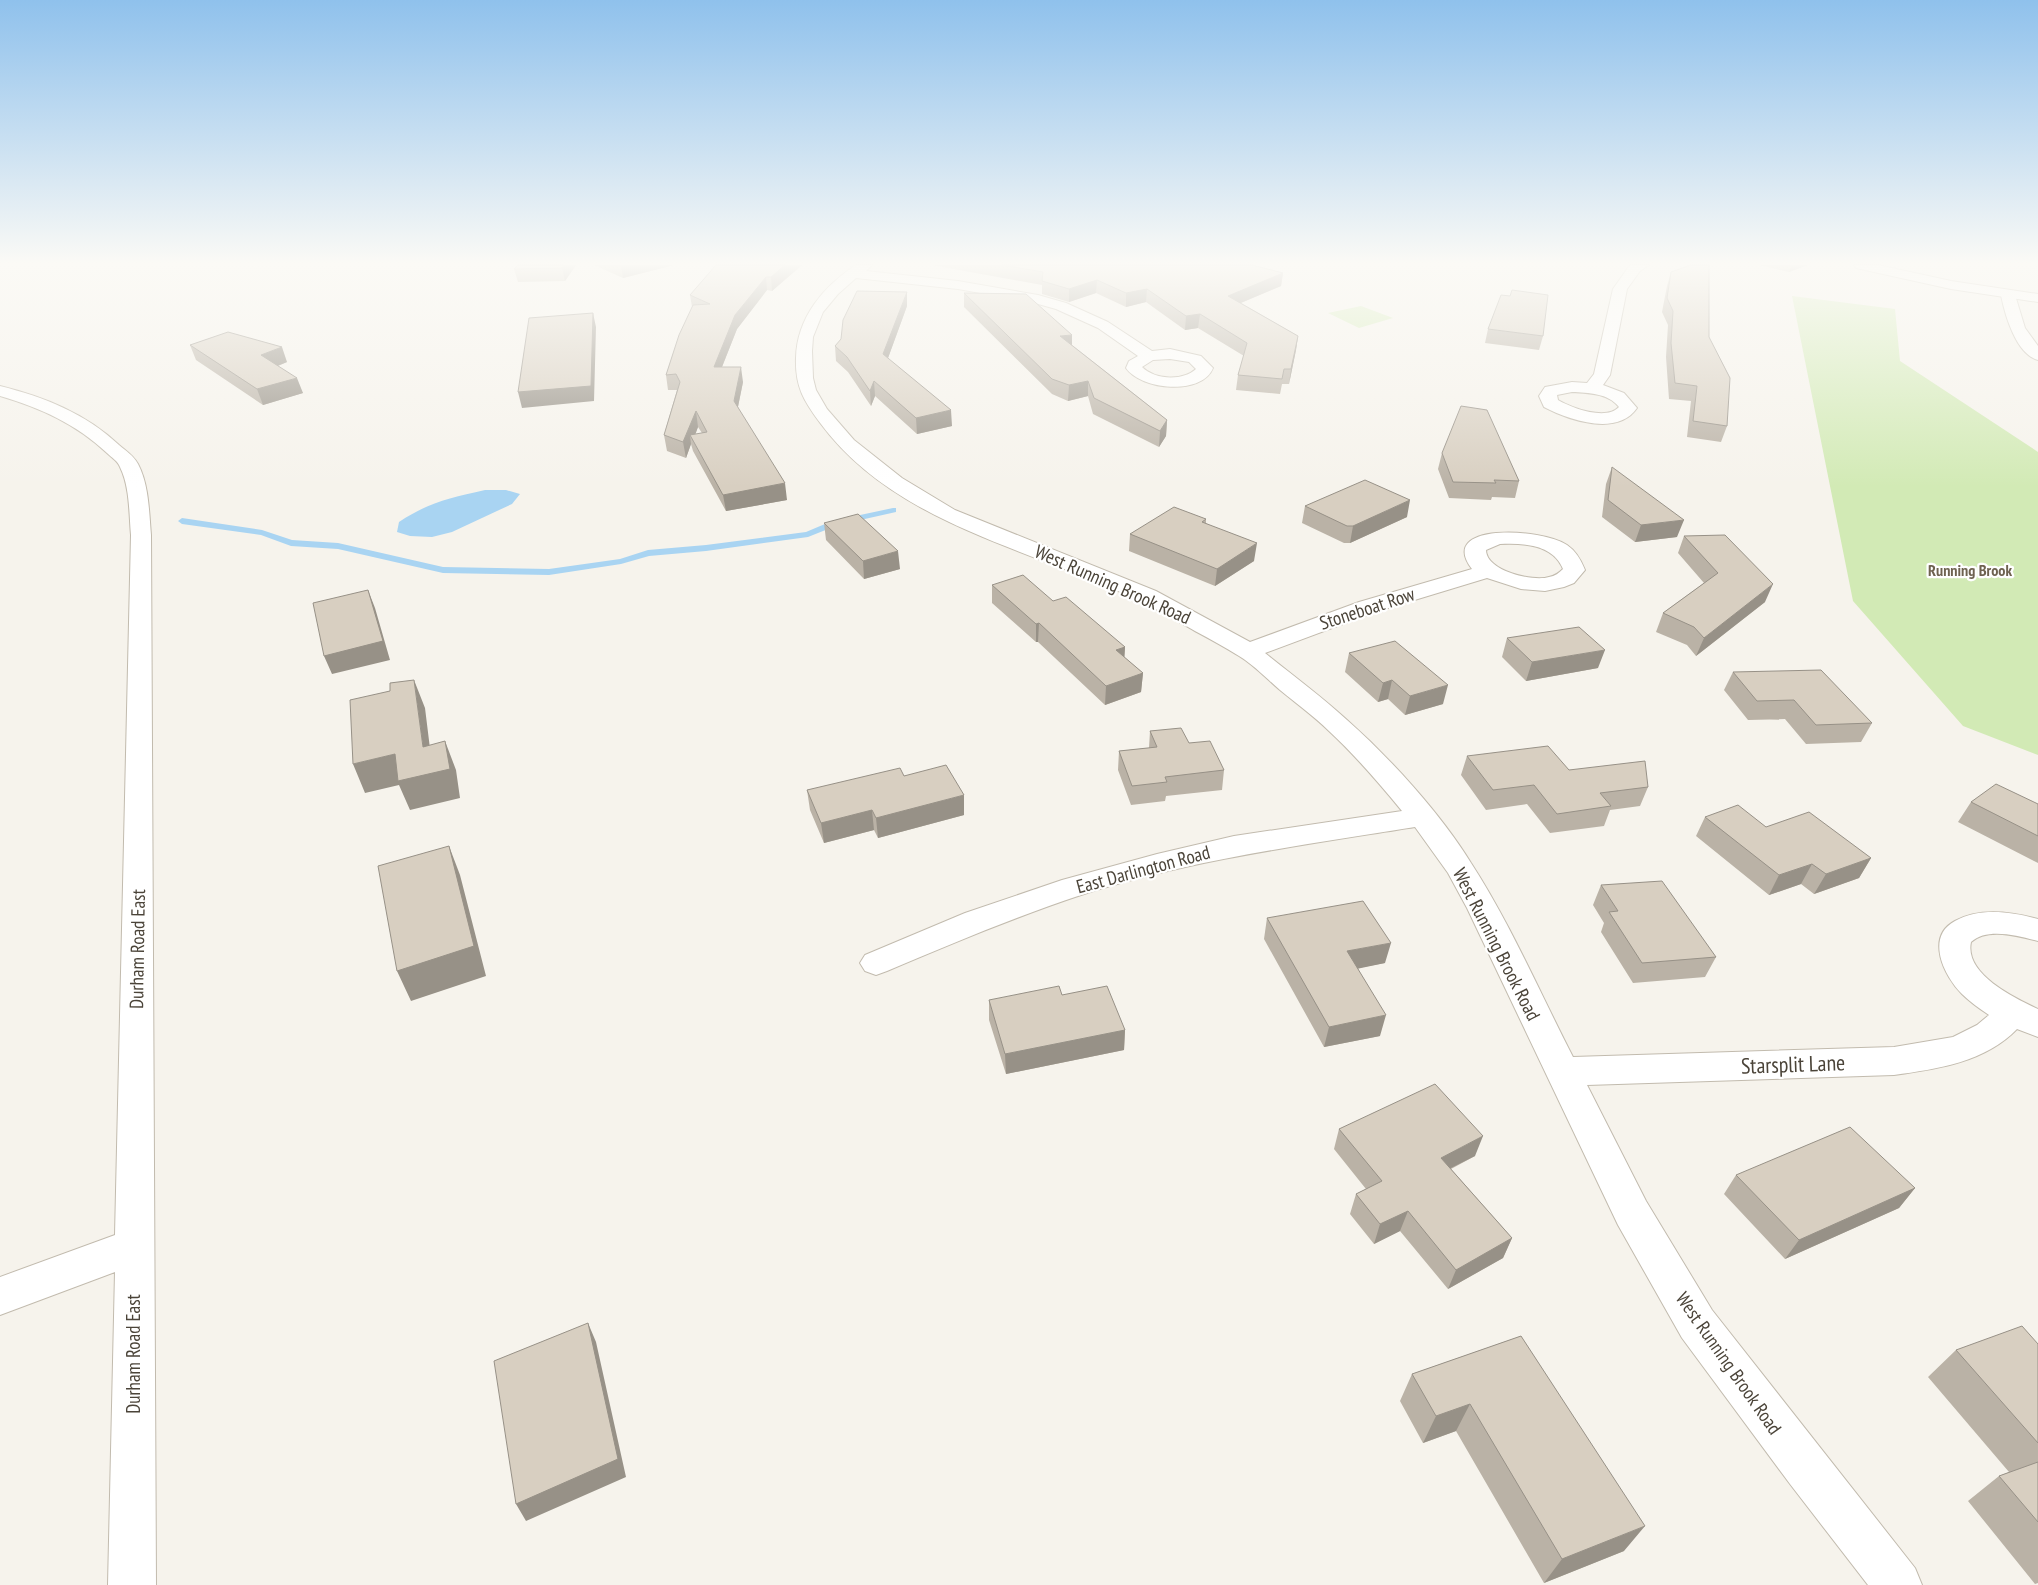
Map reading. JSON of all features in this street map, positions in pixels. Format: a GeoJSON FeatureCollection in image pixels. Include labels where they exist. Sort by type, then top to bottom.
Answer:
{"type":"FeatureCollection","features":[{"type":"Feature","properties":{"kind":"street","name":"West Running Brook Road"},"geometry":{"type":"LineString","coordinates":[[805,339],[805,383],[814,402],[842,439],[883,475],[948,514],[1148,596],[1248,651],[1338,725],[1383,771],[1422,817],[1460,868],[1482,908],[1632,1213],[1697,1324],[1806,1468],[1898,1585]]}},
{"type":"Feature","properties":{"kind":"street"},"geometry":{"type":"LineString","coordinates":[[1124,339],[1149,356]]}},
{"type":"Feature","properties":{"kind":"street"},"geometry":{"type":"LineString","coordinates":[[1592,388],[1602,374],[1609,339]]}},
{"type":"Feature","properties":{"kind":"street"},"geometry":{"type":"LineString","coordinates":[[2025,339],[2038,355]]}},
{"type":"Feature","properties":{"kind":"street","name":"Durham Road East"},"geometry":{"type":"LineString","coordinates":[[0,391],[64,412],[91,428],[128,463],[137,495],[141,535],[132,1585]]}},
{"type":"Feature","properties":{"kind":"street","name":"Stoneboat Row"},"geometry":{"type":"LineString","coordinates":[[1248,651],[1367,607],[1488,571]]}},
{"type":"Feature","properties":{"kind":"street","name":"East Darlington Road"},"geometry":{"type":"LineString","coordinates":[[876,963],[985,918],[1073,887],[1157,864],[1234,846],[1422,817]]}},
{"type":"Feature","properties":{"kind":"street","name":"Starsplit Lane"},"geometry":{"type":"LineString","coordinates":[[2025,1018],[1991,1000],[1969,981],[1959,966],[1954,951],[1956,938],[1965,929],[1983,923],[2010,923],[2038,930]]}},
{"type":"Feature","properties":{"kind":"street","name":"Starsplit Lane"},"geometry":{"type":"LineString","coordinates":[[1561,1072],[1894,1061],[1933,1056],[1967,1045],[2025,1018]]}},
{"type":"Feature","properties":{"kind":"street"},"geometry":{"type":"LineString","coordinates":[[0,1296],[134,1246]]}},
{"type":"Feature","properties":{"kind":"green space"},"geometry":{"type":"Polygon","coordinates":[[[1801,339],[1898,339],[1900,361],[2038,452],[2038,755],[1963,726],[1853,601],[1801,339]]]}},
{"type":"Feature","properties":{"kind":"water"},"geometry":{"type":"Polygon","coordinates":[[[485,490],[506,490],[520,494],[512,504],[452,532],[432,537],[410,536],[397,532],[399,522],[430,505],[485,490]]]}},
{"type":"Feature","properties":{"kind":"building"},"geometry":{"type":"Polygon","coordinates":[[[208,339],[253,339],[282,347],[261,355],[297,378],[257,389],[190,345],[208,339]]]}},
{"type":"Feature","properties":{"kind":"building"},"geometry":{"type":"Polygon","coordinates":[[[526,339],[592,339],[591,386],[518,392],[526,339]]]}},
{"type":"Feature","properties":{"kind":"building"},"geometry":{"type":"Polygon","coordinates":[[[678,339],[725,339],[714,367],[741,367],[734,401],[785,483],[723,495],[690,435],[707,432],[696,411],[683,442],[664,435],[680,382],[676,374],[666,375],[678,339]]]}},
{"type":"Feature","properties":{"kind":"building"},"geometry":{"type":"Polygon","coordinates":[[[841,339],[889,339],[883,354],[951,410],[916,418],[874,381],[870,391],[847,357],[835,346],[841,339]]]}},
{"type":"Feature","properties":{"kind":"building"},"geometry":{"type":"Polygon","coordinates":[[[1011,339],[1064,339],[1167,420],[1160,431],[1094,398],[1088,381],[1069,385],[1052,379],[1011,339]]]}},
{"type":"Feature","properties":{"kind":"building"},"geometry":{"type":"Polygon","coordinates":[[[1240,339],[1297,339],[1291,369],[1284,369],[1282,379],[1238,375],[1247,343],[1240,339]]]}},
{"type":"Feature","properties":{"kind":"building"},"geometry":{"type":"Polygon","coordinates":[[[1671,339],[1710,339],[1730,378],[1727,426],[1693,421],[1697,386],[1675,383],[1671,339]]]}},
{"type":"Feature","properties":{"kind":"building"},"geometry":{"type":"Polygon","coordinates":[[[1461,406],[1487,410],[1519,481],[1494,480],[1496,483],[1453,482],[1442,453],[1461,406]]]}},
{"type":"Feature","properties":{"kind":"building"},"geometry":{"type":"Polygon","coordinates":[[[1612,467],[1684,520],[1641,525],[1608,500],[1612,467]]]}},
{"type":"Feature","properties":{"kind":"building"},"geometry":{"type":"Polygon","coordinates":[[[1365,480],[1410,500],[1353,526],[1347,526],[1305,506],[1365,480]]]}},
{"type":"Feature","properties":{"kind":"building"},"geometry":{"type":"Polygon","coordinates":[[[1174,507],[1206,519],[1202,522],[1257,543],[1217,569],[1130,534],[1174,507]]]}},
{"type":"Feature","properties":{"kind":"building"},"geometry":{"type":"Polygon","coordinates":[[[858,514],[898,551],[863,561],[824,523],[858,514]]]}},
{"type":"Feature","properties":{"kind":"building"},"geometry":{"type":"Polygon","coordinates":[[[1725,535],[1773,584],[1704,638],[1694,627],[1663,613],[1718,573],[1684,536],[1725,535]]]}},
{"type":"Feature","properties":{"kind":"building"},"geometry":{"type":"Polygon","coordinates":[[[1023,575],[1053,601],[1066,597],[1125,647],[1116,650],[1143,673],[1106,686],[1039,623],[1036,624],[992,585],[1023,575]]]}},
{"type":"Feature","properties":{"kind":"building"},"geometry":{"type":"Polygon","coordinates":[[[368,590],[383,641],[324,656],[313,603],[368,590]]]}},
{"type":"Feature","properties":{"kind":"building"},"geometry":{"type":"Polygon","coordinates":[[[1579,627],[1605,650],[1532,662],[1507,638],[1579,627]]]}},
{"type":"Feature","properties":{"kind":"building"},"geometry":{"type":"Polygon","coordinates":[[[1395,641],[1448,685],[1410,696],[1392,680],[1383,683],[1349,653],[1395,641]]]}},
{"type":"Feature","properties":{"kind":"building"},"geometry":{"type":"Polygon","coordinates":[[[1821,670],[1872,723],[1816,725],[1794,700],[1757,701],[1733,672],[1821,670]]]}},
{"type":"Feature","properties":{"kind":"building"},"geometry":{"type":"Polygon","coordinates":[[[414,680],[423,747],[445,741],[450,769],[398,781],[395,754],[353,764],[350,700],[390,691],[390,683],[414,680]]]}},
{"type":"Feature","properties":{"kind":"building"},"geometry":{"type":"Polygon","coordinates":[[[1181,728],[1189,743],[1210,741],[1224,770],[1165,777],[1167,782],[1132,786],[1119,751],[1157,747],[1150,731],[1181,728]]]}},
{"type":"Feature","properties":{"kind":"building"},"geometry":{"type":"Polygon","coordinates":[[[1548,746],[1569,770],[1645,761],[1648,787],[1600,793],[1611,806],[1557,814],[1534,785],[1493,790],[1467,756],[1548,746]]]}},
{"type":"Feature","properties":{"kind":"building"},"geometry":{"type":"Polygon","coordinates":[[[946,765],[964,795],[876,818],[872,810],[821,823],[807,790],[900,768],[904,776],[946,765]]]}},
{"type":"Feature","properties":{"kind":"building"},"geometry":{"type":"Polygon","coordinates":[[[1996,784],[2038,804],[2038,836],[1971,802],[1996,784]]]}},
{"type":"Feature","properties":{"kind":"building"},"geometry":{"type":"Polygon","coordinates":[[[1738,805],[1766,827],[1809,812],[1871,858],[1826,874],[1812,864],[1779,875],[1705,817],[1738,805]]]}},
{"type":"Feature","properties":{"kind":"building"},"geometry":{"type":"Polygon","coordinates":[[[449,846],[474,946],[397,971],[378,866],[449,846]]]}},
{"type":"Feature","properties":{"kind":"building"},"geometry":{"type":"Polygon","coordinates":[[[1662,881],[1716,957],[1642,963],[1609,912],[1618,911],[1601,885],[1662,881]]]}},
{"type":"Feature","properties":{"kind":"building"},"geometry":{"type":"Polygon","coordinates":[[[1363,901],[1391,943],[1347,951],[1386,1015],[1329,1027],[1267,918],[1363,901]]]}},
{"type":"Feature","properties":{"kind":"building"},"geometry":{"type":"Polygon","coordinates":[[[1059,986],[1062,995],[1107,986],[1125,1030],[1005,1054],[989,1000],[1059,986]]]}},
{"type":"Feature","properties":{"kind":"building"},"geometry":{"type":"Polygon","coordinates":[[[1435,1084],[1483,1136],[1441,1158],[1512,1238],[1456,1270],[1408,1211],[1380,1224],[1356,1194],[1382,1181],[1339,1129],[1435,1084]]]}},
{"type":"Feature","properties":{"kind":"building"},"geometry":{"type":"Polygon","coordinates":[[[1850,1127],[1915,1188],[1799,1240],[1736,1175],[1850,1127]]]}},
{"type":"Feature","properties":{"kind":"building"},"geometry":{"type":"Polygon","coordinates":[[[588,1323],[618,1459],[516,1504],[494,1361],[588,1323]]]}},
{"type":"Feature","properties":{"kind":"building"},"geometry":{"type":"Polygon","coordinates":[[[2022,1326],[2038,1344],[2038,1443],[1956,1350],[2022,1326]]]}},
{"type":"Feature","properties":{"kind":"building"},"geometry":{"type":"Polygon","coordinates":[[[1521,1336],[1645,1526],[1562,1559],[1470,1404],[1436,1416],[1412,1374],[1521,1336]]]}},
{"type":"Feature","properties":{"kind":"building"},"geometry":{"type":"Polygon","coordinates":[[[2038,1462],[2038,1522],[1999,1476],[2038,1462]]]}},
{"type":"Feature","properties":{"kind":"waterway"},"geometry":{"type":"LineString","coordinates":[[182,521],[262,533],[291,543],[338,546],[443,570],[549,572],[621,561],[648,553],[706,548],[808,534],[835,523],[893,510]]}},
{"type":"Feature","properties":{"kind":"district","name":"Running Brook"},"geometry":{"type":"Point","coordinates":[1970,570]}}]}
